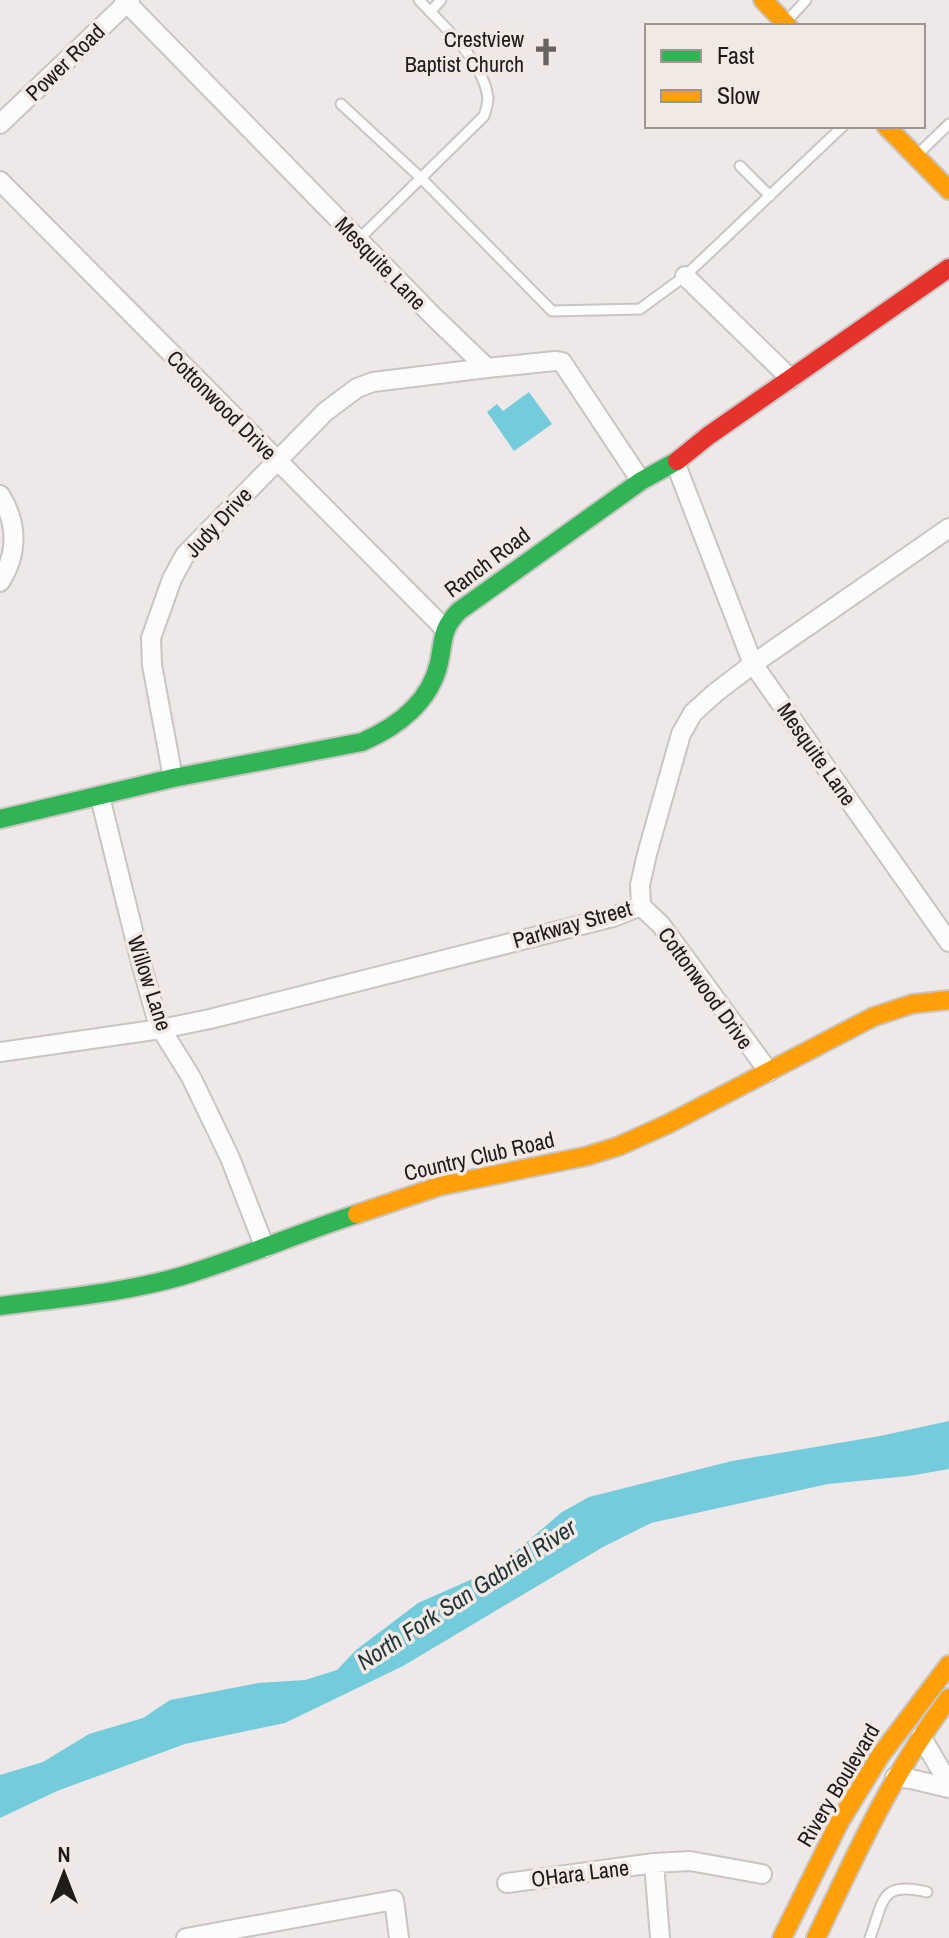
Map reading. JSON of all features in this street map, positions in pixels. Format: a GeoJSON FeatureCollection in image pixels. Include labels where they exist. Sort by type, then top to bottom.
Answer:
{"type":"FeatureCollection","features":[{"type":"Feature","properties":{"kind":"street"},"geometry":{"type":"LineString","coordinates":[[763,0],[787,24]]}},
{"type":"Feature","properties":{"kind":"street","name":"Power Road"},"geometry":{"type":"LineString","coordinates":[[0,124],[127,1]]}},
{"type":"Feature","properties":{"kind":"street","name":"Mesquite Lane"},"geometry":{"type":"LineString","coordinates":[[127,1],[358,240],[487,368]]}},
{"type":"Feature","properties":{"kind":"street"},"geometry":{"type":"LineString","coordinates":[[888,128],[949,190]]}},
{"type":"Feature","properties":{"kind":"street","name":"Cottonwood Drive"},"geometry":{"type":"LineString","coordinates":[[0,181],[445,629]]}},
{"type":"Feature","properties":{"kind":"street","name":"Ranch Road"},"geometry":{"type":"LineString","coordinates":[[0,819],[173,778],[362,742],[391,729],[422,699],[439,663],[445,629],[470,602],[641,481],[675,462],[949,268]]}},
{"type":"Feature","properties":{"kind":"street"},"geometry":{"type":"LineString","coordinates":[[685,276],[791,379]]}},
{"type":"Feature","properties":{"kind":"street"},"geometry":{"type":"LineString","coordinates":[[487,368],[562,362],[641,481]]}},
{"type":"Feature","properties":{"kind":"street","name":"Judy Drive"},"geometry":{"type":"LineString","coordinates":[[173,778],[152,665],[151,638],[172,579],[185,555],[325,412],[357,388],[373,382],[487,368]]}},
{"type":"Feature","properties":{"kind":"street","name":"Mesquite Lane"},"geometry":{"type":"LineString","coordinates":[[675,462],[753,664],[949,942]]}},
{"type":"Feature","properties":{"kind":"street"},"geometry":{"type":"LineString","coordinates":[[0,495],[8,509],[14,535],[11,561],[0,582]]}},
{"type":"Feature","properties":{"kind":"street","name":"Parkway Street"},"geometry":{"type":"LineString","coordinates":[[0,1052],[210,1019],[613,917],[641,906],[640,885],[645,865],[681,734],[693,713],[753,664],[948,531]]}},
{"type":"Feature","properties":{"kind":"street","name":"Willow Lane"},"geometry":{"type":"LineString","coordinates":[[100,797],[141,963],[161,1029],[191,1077],[225,1147],[265,1248]]}},
{"type":"Feature","properties":{"kind":"street","name":"Cottonwood Drive"},"geometry":{"type":"LineString","coordinates":[[641,906],[661,925],[769,1072]]}},
{"type":"Feature","properties":{"kind":"street","name":"Country Club Road"},"geometry":{"type":"LineString","coordinates":[[0,1306],[109,1292],[178,1277],[440,1186],[587,1156],[619,1146],[663,1127],[873,1017],[912,1004],[949,1000]]}},
{"type":"Feature","properties":{"kind":"street","name":"Rivery Boulevard"},"geometry":{"type":"LineString","coordinates":[[782,1938],[840,1821],[880,1756],[949,1665]]}},
{"type":"Feature","properties":{"kind":"street","name":"Rivery Boulevard"},"geometry":{"type":"LineString","coordinates":[[816,1938],[895,1777],[949,1698]]}},
{"type":"Feature","properties":{"kind":"street"},"geometry":{"type":"LineString","coordinates":[[921,1736],[949,1786]]}},
{"type":"Feature","properties":{"kind":"street"},"geometry":{"type":"LineString","coordinates":[[895,1777],[949,1786]]}},
{"type":"Feature","properties":{"kind":"street","name":"OHara Lane"},"geometry":{"type":"LineString","coordinates":[[507,1883],[690,1861],[762,1874]]}},
{"type":"Feature","properties":{"kind":"street","name":"OHara Lane"},"geometry":{"type":"LineString","coordinates":[[654,1863],[660,1938]]}},
{"type":"Feature","properties":{"kind":"street"},"geometry":{"type":"LineString","coordinates":[[194,1937],[394,1900],[399,1938]]}},
{"type":"Feature","properties":{"kind":"lane"},"geometry":{"type":"LineString","coordinates":[[358,240],[484,116],[487,105],[488,98],[478,71],[463,47],[419,0]]}},
{"type":"Feature","properties":{"kind":"lane"},"geometry":{"type":"LineString","coordinates":[[430,12],[441,0]]}},
{"type":"Feature","properties":{"kind":"lane"},"geometry":{"type":"LineString","coordinates":[[787,24],[806,0]]}},
{"type":"Feature","properties":{"kind":"lane"},"geometry":{"type":"LineString","coordinates":[[341,104],[421,178],[552,311],[640,309],[685,276],[841,128]]}},
{"type":"Feature","properties":{"kind":"lane"},"geometry":{"type":"LineString","coordinates":[[915,157],[949,124]]}},
{"type":"Feature","properties":{"kind":"lane"},"geometry":{"type":"LineString","coordinates":[[740,166],[770,196]]}},
{"type":"Feature","properties":{"kind":"lane"},"geometry":{"type":"LineString","coordinates":[[870,1938],[891,1891],[911,1888],[927,1892]]}},
{"type":"Feature","properties":{"kind":"water"},"geometry":{"type":"Polygon","coordinates":[[[529,392],[552,424],[514,451],[487,412],[497,404],[503,411],[529,392]]]}},
{"type":"Feature","properties":{"kind":"water","name":"North Fork San Gabriel River"},"geometry":{"type":"Polygon","coordinates":[[[949,1421],[949,1469],[828,1484],[651,1523],[603,1547],[403,1666],[285,1723],[185,1744],[57,1791],[0,1818],[0,1775],[43,1762],[89,1734],[143,1718],[170,1700],[258,1683],[305,1680],[337,1670],[356,1650],[418,1603],[495,1569],[562,1512],[589,1497],[732,1461],[949,1421]]]}},
{"type":"Feature","properties":{"kind":"traffic: fast"},"geometry":{"type":"LineString","coordinates":[[0,819],[173,778],[362,742],[375,736],[410,712],[428,690],[435,677],[446,629],[459,611],[641,481],[677,461]]}},
{"type":"Feature","properties":{"kind":"traffic: fast"},"geometry":{"type":"LineString","coordinates":[[0,1306],[160,1282],[357,1214]]}},
{"type":"Feature","properties":{"kind":"traffic: slow"},"geometry":{"type":"LineString","coordinates":[[763,0],[786,24]]}},
{"type":"Feature","properties":{"kind":"traffic: slow"},"geometry":{"type":"LineString","coordinates":[[888,128],[949,190]]}},
{"type":"Feature","properties":{"kind":"traffic: slow"},"geometry":{"type":"LineString","coordinates":[[357,1214],[440,1186],[587,1156],[619,1146],[668,1124],[873,1017],[912,1004],[949,1000]]}},
{"type":"Feature","properties":{"kind":"traffic: slow"},"geometry":{"type":"LineString","coordinates":[[782,1938],[840,1821],[880,1756],[949,1665]]}},
{"type":"Feature","properties":{"kind":"traffic: slow"},"geometry":{"type":"LineString","coordinates":[[816,1938],[892,1785],[949,1698]]}},
{"type":"Feature","properties":{"kind":"traffic: jam"},"geometry":{"type":"LineString","coordinates":[[677,461],[708,436],[949,268]]}},
{"type":"Feature","properties":{"kind":"place","name":"Crestview Baptist Church"},"geometry":{"type":"Point","coordinates":[546,52]}}]}
